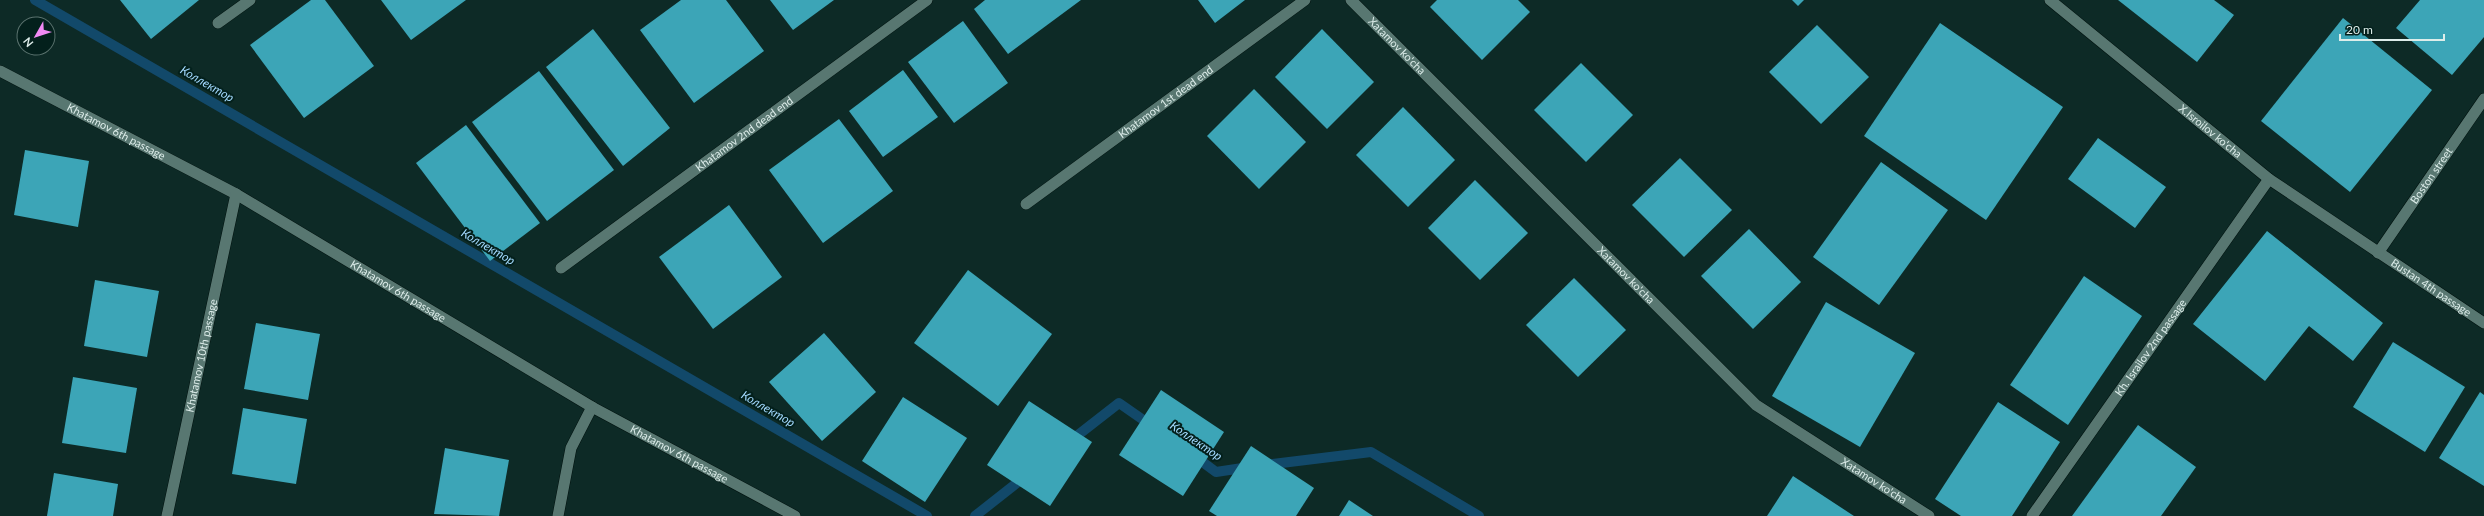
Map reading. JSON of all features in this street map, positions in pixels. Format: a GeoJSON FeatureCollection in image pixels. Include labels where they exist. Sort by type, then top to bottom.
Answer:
{"type":"FeatureCollection","features":[{"type":"Feature","properties":{"kind":"street"},"geometry":{"type":"LineString","coordinates":[[218,23],[250,0]]}},
{"type":"Feature","properties":{"kind":"street","name":"Khatamov 2nd dead end"},"geometry":{"type":"LineString","coordinates":[[561,268],[927,0]]}},
{"type":"Feature","properties":{"kind":"street","name":"Khatamov 1st dead end"},"geometry":{"type":"LineString","coordinates":[[1026,204],[1305,0]]}},
{"type":"Feature","properties":{"kind":"street","name":"Xatamov ko'cha"},"geometry":{"type":"LineString","coordinates":[[1351,0],[1756,405],[1929,516]]}},
{"type":"Feature","properties":{"kind":"street","name":"X.Isroilov ko'cha"},"geometry":{"type":"LineString","coordinates":[[2050,0],[2269,179],[2378,253]]}},
{"type":"Feature","properties":{"kind":"street","name":"Khatamov 6th passage"},"geometry":{"type":"LineString","coordinates":[[0,71],[236,194],[592,406],[795,516]]}},
{"type":"Feature","properties":{"kind":"street","name":"Boston street"},"geometry":{"type":"LineString","coordinates":[[2378,253],[2484,99]]}},
{"type":"Feature","properties":{"kind":"street","name":"Kh. Israilov 2nd passage"},"geometry":{"type":"LineString","coordinates":[[2032,516],[2269,179]]}},
{"type":"Feature","properties":{"kind":"street","name":"Khatamov 10th passage"},"geometry":{"type":"LineString","coordinates":[[166,516],[236,194]]}},
{"type":"Feature","properties":{"kind":"street","name":"Bustan 4th passage"},"geometry":{"type":"LineString","coordinates":[[2378,253],[2484,323]]}},
{"type":"Feature","properties":{"kind":"street"},"geometry":{"type":"LineString","coordinates":[[558,516],[571,448],[592,406]]}},
{"type":"Feature","properties":{"kind":"building"},"geometry":{"type":"Polygon","coordinates":[[[120,0],[199,0],[151,39],[120,0]]]}},
{"type":"Feature","properties":{"kind":"building"},"geometry":{"type":"Polygon","coordinates":[[[311,0],[325,0],[374,66],[304,118],[250,45],[311,0]]]}},
{"type":"Feature","properties":{"kind":"building"},"geometry":{"type":"Polygon","coordinates":[[[381,0],[466,0],[411,40],[381,0]]]}},
{"type":"Feature","properties":{"kind":"building"},"geometry":{"type":"Polygon","coordinates":[[[681,0],[726,0],[764,51],[694,103],[640,30],[681,0]]]}},
{"type":"Feature","properties":{"kind":"building"},"geometry":{"type":"Polygon","coordinates":[[[770,0],[834,0],[793,30],[770,0]]]}},
{"type":"Feature","properties":{"kind":"building"},"geometry":{"type":"Polygon","coordinates":[[[985,0],[1081,0],[1008,54],[974,9],[985,0]]]}},
{"type":"Feature","properties":{"kind":"building"},"geometry":{"type":"Polygon","coordinates":[[[1198,0],[1245,0],[1215,23],[1198,0]]]}},
{"type":"Feature","properties":{"kind":"building"},"geometry":{"type":"Polygon","coordinates":[[[1437,0],[1518,0],[1530,12],[1482,60],[1430,7],[1437,0]]]}},
{"type":"Feature","properties":{"kind":"building"},"geometry":{"type":"Polygon","coordinates":[[[1792,0],[1804,0],[1798,6],[1792,0]]]}},
{"type":"Feature","properties":{"kind":"building"},"geometry":{"type":"Polygon","coordinates":[[[2118,0],[2214,0],[2234,15],[2197,62],[2118,0]]]}},
{"type":"Feature","properties":{"kind":"building"},"geometry":{"type":"Polygon","coordinates":[[[2420,0],[2484,0],[2484,37],[2452,75],[2396,28],[2420,0]]]}},
{"type":"Feature","properties":{"kind":"building"},"geometry":{"type":"Polygon","coordinates":[[[2343,18],[2432,90],[2350,192],[2261,121],[2343,18]]]}},
{"type":"Feature","properties":{"kind":"building"},"geometry":{"type":"Polygon","coordinates":[[[963,21],[1008,83],[954,123],[908,62],[963,21]]]}},
{"type":"Feature","properties":{"kind":"building"},"geometry":{"type":"Polygon","coordinates":[[[1940,23],[2063,107],[1986,220],[1864,136],[1940,23]]]}},
{"type":"Feature","properties":{"kind":"building"},"geometry":{"type":"Polygon","coordinates":[[[1817,25],[1869,77],[1821,124],[1769,72],[1817,25]]]}},
{"type":"Feature","properties":{"kind":"building"},"geometry":{"type":"Polygon","coordinates":[[[593,29],[670,128],[623,166],[546,67],[593,29]]]}},
{"type":"Feature","properties":{"kind":"building"},"geometry":{"type":"Polygon","coordinates":[[[1322,29],[1374,82],[1327,129],[1275,77],[1322,29]]]}},
{"type":"Feature","properties":{"kind":"building"},"geometry":{"type":"Polygon","coordinates":[[[1581,63],[1633,115],[1586,162],[1534,110],[1581,63]]]}},
{"type":"Feature","properties":{"kind":"building"},"geometry":{"type":"Polygon","coordinates":[[[903,70],[938,117],[883,157],[849,111],[903,70]]]}},
{"type":"Feature","properties":{"kind":"building"},"geometry":{"type":"Polygon","coordinates":[[[539,71],[614,170],[547,221],[472,122],[539,71]]]}},
{"type":"Feature","properties":{"kind":"building"},"geometry":{"type":"Polygon","coordinates":[[[1254,89],[1306,142],[1259,189],[1207,136],[1254,89]]]}},
{"type":"Feature","properties":{"kind":"building"},"geometry":{"type":"Polygon","coordinates":[[[1403,107],[1455,160],[1408,207],[1356,155],[1403,107]]]}},
{"type":"Feature","properties":{"kind":"building"},"geometry":{"type":"Polygon","coordinates":[[[839,119],[893,191],[823,243],[769,170],[839,119]]]}},
{"type":"Feature","properties":{"kind":"building"},"geometry":{"type":"Polygon","coordinates":[[[466,125],[540,223],[490,261],[416,163],[466,125]]]}},
{"type":"Feature","properties":{"kind":"building"},"geometry":{"type":"Polygon","coordinates":[[[2098,138],[2166,187],[2135,228],[2068,179],[2098,138]]]}},
{"type":"Feature","properties":{"kind":"building"},"geometry":{"type":"Polygon","coordinates":[[[25,150],[89,161],[78,227],[14,215],[25,150]]]}},
{"type":"Feature","properties":{"kind":"building"},"geometry":{"type":"Polygon","coordinates":[[[1680,158],[1732,210],[1684,257],[1632,205],[1680,158]]]}},
{"type":"Feature","properties":{"kind":"building"},"geometry":{"type":"Polygon","coordinates":[[[1881,162],[1948,210],[1879,305],[1813,257],[1881,162]]]}},
{"type":"Feature","properties":{"kind":"building"},"geometry":{"type":"Polygon","coordinates":[[[1475,180],[1528,233],[1480,280],[1428,228],[1475,180]]]}},
{"type":"Feature","properties":{"kind":"building"},"geometry":{"type":"Polygon","coordinates":[[[729,205],[782,277],[713,329],[659,257],[729,205]]]}},
{"type":"Feature","properties":{"kind":"building"},"geometry":{"type":"Polygon","coordinates":[[[1749,229],[1801,282],[1753,329],[1701,276],[1749,229]]]}},
{"type":"Feature","properties":{"kind":"building"},"geometry":{"type":"Polygon","coordinates":[[[2267,231],[2383,323],[2353,361],[2309,326],[2265,381],[2193,324],[2267,231]]]}},
{"type":"Feature","properties":{"kind":"building"},"geometry":{"type":"Polygon","coordinates":[[[968,270],[1052,334],[998,406],[914,343],[968,270]]]}},
{"type":"Feature","properties":{"kind":"building"},"geometry":{"type":"Polygon","coordinates":[[[2084,276],[2142,316],[2068,425],[2010,385],[2084,276]]]}},
{"type":"Feature","properties":{"kind":"building"},"geometry":{"type":"Polygon","coordinates":[[[1574,278],[1626,330],[1578,377],[1526,325],[1574,278]]]}},
{"type":"Feature","properties":{"kind":"building"},"geometry":{"type":"Polygon","coordinates":[[[95,280],[159,291],[147,357],[84,346],[95,280]]]}},
{"type":"Feature","properties":{"kind":"building"},"geometry":{"type":"Polygon","coordinates":[[[1826,302],[1915,353],[1860,447],[1772,396],[1826,302]]]}},
{"type":"Feature","properties":{"kind":"building"},"geometry":{"type":"Polygon","coordinates":[[[256,323],[320,334],[308,400],[244,389],[256,323]]]}},
{"type":"Feature","properties":{"kind":"building"},"geometry":{"type":"Polygon","coordinates":[[[824,333],[876,392],[822,441],[769,382],[824,333]]]}},
{"type":"Feature","properties":{"kind":"building"},"geometry":{"type":"Polygon","coordinates":[[[2393,342],[2465,387],[2425,452],[2353,407],[2393,342]]]}},
{"type":"Feature","properties":{"kind":"building"},"geometry":{"type":"Polygon","coordinates":[[[73,377],[137,388],[126,453],[62,443],[73,377]]]}},
{"type":"Feature","properties":{"kind":"building"},"geometry":{"type":"Polygon","coordinates":[[[1161,390],[1224,432],[1183,496],[1119,455],[1161,390]]]}},
{"type":"Feature","properties":{"kind":"building"},"geometry":{"type":"Polygon","coordinates":[[[2480,392],[2484,395],[2484,486],[2439,458],[2480,392]]]}},
{"type":"Feature","properties":{"kind":"building"},"geometry":{"type":"Polygon","coordinates":[[[903,397],[967,438],[925,502],[862,461],[903,397]]]}},
{"type":"Feature","properties":{"kind":"building"},"geometry":{"type":"Polygon","coordinates":[[[1029,401],[1092,442],[1050,506],[987,465],[1029,401]]]}},
{"type":"Feature","properties":{"kind":"building"},"geometry":{"type":"Polygon","coordinates":[[[1998,402],[2060,442],[2012,516],[1961,516],[1935,499],[1998,402]]]}},
{"type":"Feature","properties":{"kind":"building"},"geometry":{"type":"Polygon","coordinates":[[[243,408],[307,419],[296,484],[232,474],[243,408]]]}},
{"type":"Feature","properties":{"kind":"building"},"geometry":{"type":"Polygon","coordinates":[[[2138,425],[2196,467],[2161,516],[2072,516],[2138,425]]]}},
{"type":"Feature","properties":{"kind":"building"},"geometry":{"type":"Polygon","coordinates":[[[1251,446],[1314,488],[1296,516],[1217,516],[1209,511],[1251,446]]]}},
{"type":"Feature","properties":{"kind":"building"},"geometry":{"type":"Polygon","coordinates":[[[445,448],[509,460],[499,516],[434,514],[445,448]]]}},
{"type":"Feature","properties":{"kind":"building"},"geometry":{"type":"Polygon","coordinates":[[[54,473],[118,484],[113,516],[47,516],[54,473]]]}},
{"type":"Feature","properties":{"kind":"building"},"geometry":{"type":"Polygon","coordinates":[[[1793,476],[1854,516],[1767,516],[1793,476]]]}},
{"type":"Feature","properties":{"kind":"building"},"geometry":{"type":"Polygon","coordinates":[[[1349,500],[1373,516],[1339,516],[1349,500]]]}},
{"type":"Feature","properties":{"kind":"waterway","name":"Коллектор"},"geometry":{"type":"LineString","coordinates":[[35,0],[927,516]]}},
{"type":"Feature","properties":{"kind":"waterway","name":"Коллектор"},"geometry":{"type":"LineString","coordinates":[[1069,442],[1119,403],[1152,426]]}},
{"type":"Feature","properties":{"kind":"waterway","name":"Коллектор"},"geometry":{"type":"LineString","coordinates":[[1265,465],[1371,452],[1479,516]]}},
{"type":"Feature","properties":{"kind":"waterway","name":"Коллектор"},"geometry":{"type":"LineString","coordinates":[[1193,455],[1216,472],[1249,467]]}},
{"type":"Feature","properties":{"kind":"waterway","name":"Коллектор"},"geometry":{"type":"LineString","coordinates":[[975,516],[1027,475]]}}]}
